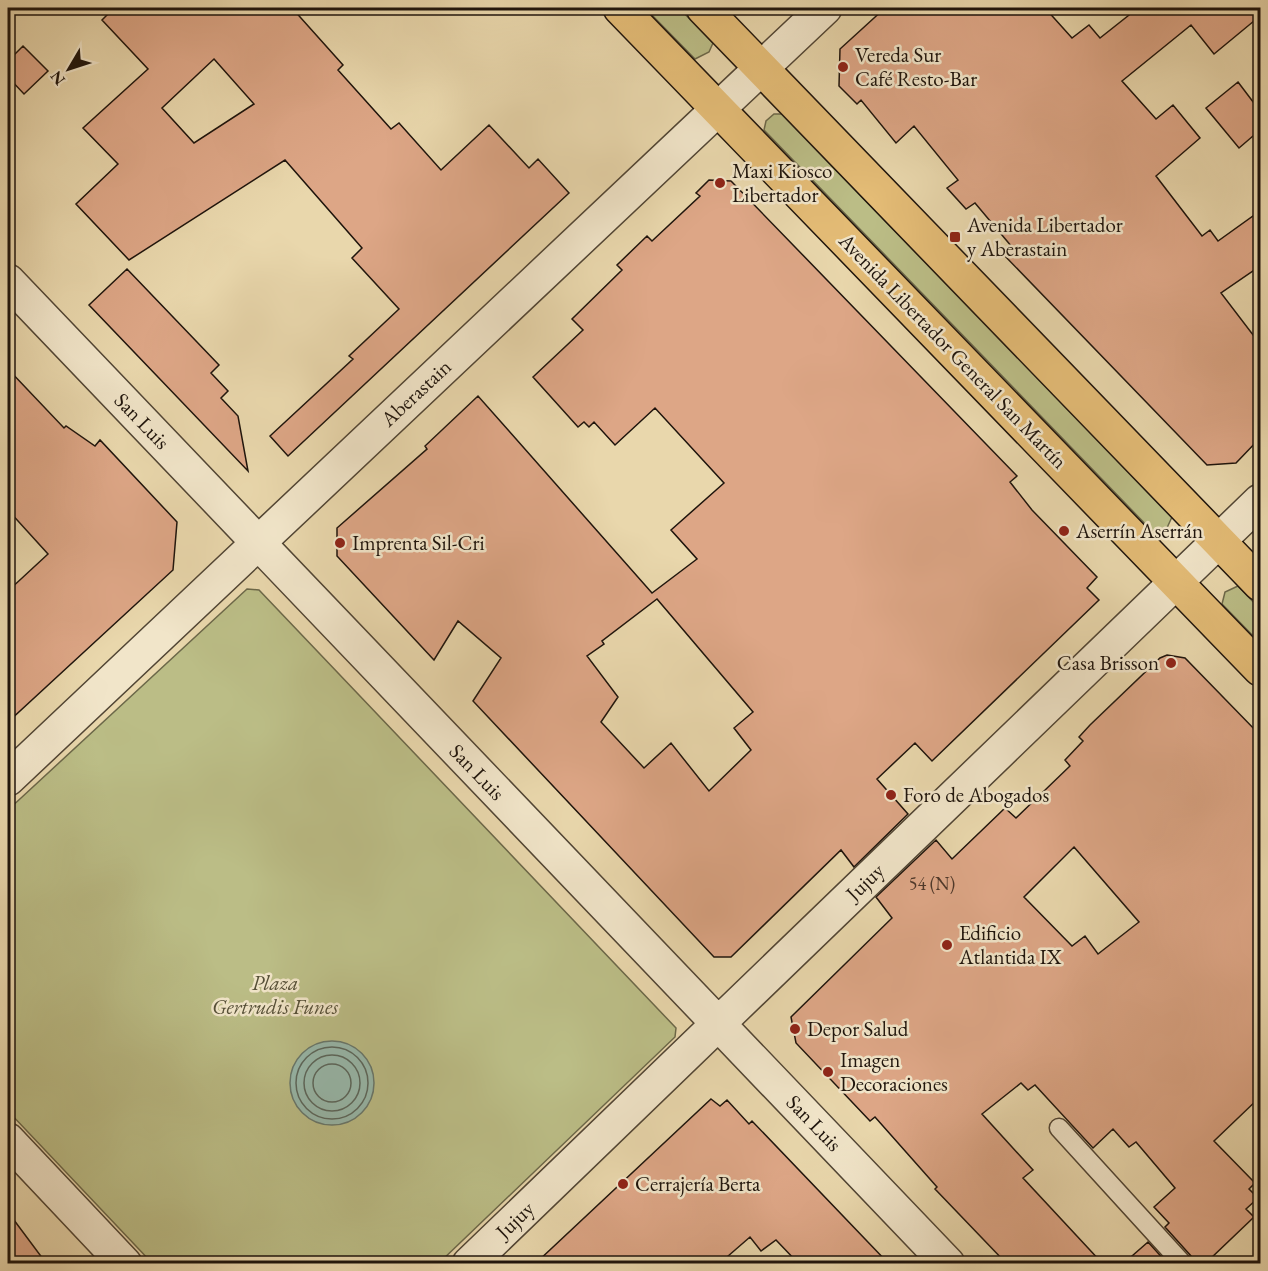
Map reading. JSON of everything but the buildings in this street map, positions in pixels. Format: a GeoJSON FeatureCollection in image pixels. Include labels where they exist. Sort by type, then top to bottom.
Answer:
{"type":"FeatureCollection","features":[{"type":"Feature","properties":{"kind":"main road","name":"Avenida Libertador General San Martín"},"geometry":{"type":"LineString","coordinates":[[620,8],[1260,669]]}},
{"type":"Feature","properties":{"kind":"main road"},"geometry":{"type":"LineString","coordinates":[[703,8],[1260,584]]}},
{"type":"Feature","properties":{"kind":"street","name":"Aberastain"},"geometry":{"type":"LineString","coordinates":[[8,779],[825,8]]}},
{"type":"Feature","properties":{"kind":"street","name":"San Luis"},"geometry":{"type":"LineString","coordinates":[[8,281],[948,1263]]}},
{"type":"Feature","properties":{"kind":"street","name":"Jujuy"},"geometry":{"type":"LineString","coordinates":[[470,1263],[1260,501]]}},
{"type":"Feature","properties":{"kind":"street"},"geometry":{"type":"LineString","coordinates":[[8,1140],[125,1263]]}},
{"type":"Feature","properties":{"kind":"lane"},"geometry":{"type":"LineString","coordinates":[[1059,1128],[1183,1263]]}},
{"type":"Feature","properties":{"kind":"green space"},"geometry":{"type":"Polygon","coordinates":[[[645,8],[679,8],[713,43],[709,52],[695,59],[645,8]]]}},
{"type":"Feature","properties":{"kind":"green space"},"geometry":{"type":"Polygon","coordinates":[[[774,114],[782,114],[1172,517],[1166,530],[1155,534],[764,130],[766,121],[774,114]]]}},
{"type":"Feature","properties":{"kind":"green space"},"geometry":{"type":"Polygon","coordinates":[[[1238,586],[1260,609],[1260,643],[1222,604],[1225,592],[1238,586]]]}},
{"type":"Feature","properties":{"kind":"green space","name":"Plaza Gertrudis Funes"},"geometry":{"type":"Polygon","coordinates":[[[247,589],[259,590],[676,1028],[675,1037],[439,1263],[152,1263],[8,1111],[8,810],[247,589]]]}},
{"type":"Feature","properties":{"kind":"water"},"geometry":{"type":"Polygon","coordinates":[[[332,1041],[348,1044],[362,1053],[371,1067],[374,1083],[371,1099],[362,1113],[348,1122],[332,1125],[316,1122],[302,1113],[293,1099],[290,1083],[293,1067],[302,1053],[316,1044],[332,1041]]]}},
{"type":"Feature","properties":{"kind":"place","name":"Vereda Sur Café Resto-Bar"},"geometry":{"type":"Point","coordinates":[843,67]}},
{"type":"Feature","properties":{"kind":"place","name":"Maxi Kiosco Libertador"},"geometry":{"type":"Point","coordinates":[720,183]}},
{"type":"Feature","properties":{"kind":"place","name":"Avenida Libertador y Aberastain"},"geometry":{"type":"Point","coordinates":[955,237]}},
{"type":"Feature","properties":{"kind":"place","name":"Aserrín Aserrán"},"geometry":{"type":"Point","coordinates":[1064,531]}},
{"type":"Feature","properties":{"kind":"place","name":"Imprenta Sil-Cri"},"geometry":{"type":"Point","coordinates":[340,543]}},
{"type":"Feature","properties":{"kind":"place","name":"Casa Brisson"},"geometry":{"type":"Point","coordinates":[1171,663]}},
{"type":"Feature","properties":{"kind":"place","name":"Foro de Abogados"},"geometry":{"type":"Point","coordinates":[891,795]}},
{"type":"Feature","properties":{"kind":"place","name":"Edificio Atlantida IX"},"geometry":{"type":"Point","coordinates":[947,945]}},
{"type":"Feature","properties":{"kind":"place","name":"Depor Salud"},"geometry":{"type":"Point","coordinates":[795,1029]}},
{"type":"Feature","properties":{"kind":"place","name":"Imagen Decoraciones"},"geometry":{"type":"Point","coordinates":[828,1072]}},
{"type":"Feature","properties":{"kind":"place","name":"Cerrajería Berta"},"geometry":{"type":"Point","coordinates":[623,1184]}}]}
